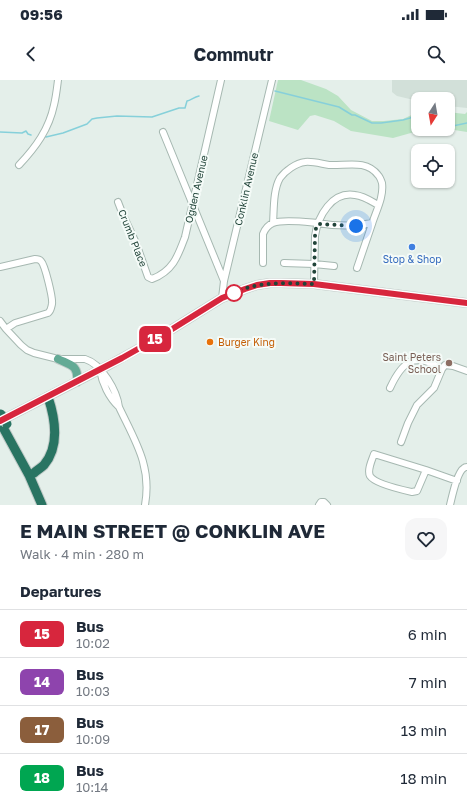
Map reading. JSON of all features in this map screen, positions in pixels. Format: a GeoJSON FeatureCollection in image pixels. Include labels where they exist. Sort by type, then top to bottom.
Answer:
{"type":"FeatureCollection","features":[{"type":"Feature","properties":{"kind":"highway"},"geometry":{"type":"LineString","coordinates":[[34,473],[46,462],[53,445],[55,431],[52,410],[48,397]]}},
{"type":"Feature","properties":{"kind":"highway"},"geometry":{"type":"LineString","coordinates":[[2,420],[34,473],[48,505]]}},
{"type":"Feature","properties":{"kind":"highway"},"geometry":{"type":"LineString","coordinates":[[2,420],[42,505]]}},
{"type":"Feature","properties":{"kind":"main road"},"geometry":{"type":"LineString","coordinates":[[2,420],[100,370],[161,336],[222,298],[245,289],[270,283],[314,284],[467,303]]}},
{"type":"Feature","properties":{"kind":"main road"},"geometry":{"type":"LineString","coordinates":[[58,359],[75,368],[77,373],[77,382]]}},
{"type":"Feature","properties":{"kind":"street"},"geometry":{"type":"LineString","coordinates":[[20,165],[42,136],[50,120],[55,104],[58,80]]}},
{"type":"Feature","properties":{"kind":"street","name":"Ogden Avenue"},"geometry":{"type":"LineString","coordinates":[[147,274],[150,279],[157,277],[170,268],[175,262],[185,237],[221,80]]}},
{"type":"Feature","properties":{"kind":"street","name":"Conklin Avenue"},"geometry":{"type":"LineString","coordinates":[[222,298],[224,282],[272,80]]}},
{"type":"Feature","properties":{"kind":"street"},"geometry":{"type":"LineString","coordinates":[[163,132],[224,282]]}},
{"type":"Feature","properties":{"kind":"street"},"geometry":{"type":"LineString","coordinates":[[273,223],[276,193],[280,178],[288,170],[298,164],[305,162],[331,165],[356,163],[369,167],[375,171],[382,181],[382,190],[357,268]]}},
{"type":"Feature","properties":{"kind":"street"},"geometry":{"type":"LineString","coordinates":[[314,284],[316,228],[330,203],[341,196],[356,195],[368,199],[378,205]]}},
{"type":"Feature","properties":{"kind":"street","name":"Crumb Place"},"geometry":{"type":"LineString","coordinates":[[118,202],[136,243],[147,274]]}},
{"type":"Feature","properties":{"kind":"street"},"geometry":{"type":"LineString","coordinates":[[264,263],[263,234],[264,230],[273,223],[295,221],[356,226],[372,223]]}},
{"type":"Feature","properties":{"kind":"street"},"geometry":{"type":"LineString","coordinates":[[0,267],[35,258],[39,259],[45,268],[52,303],[48,313],[15,323],[6,329]]}},
{"type":"Feature","properties":{"kind":"street"},"geometry":{"type":"LineString","coordinates":[[284,263],[334,266]]}},
{"type":"Feature","properties":{"kind":"street"},"geometry":{"type":"LineString","coordinates":[[0,321],[27,350],[58,359],[90,360],[106,375],[118,400],[119,407],[141,453],[145,467],[147,495],[145,505]]}},
{"type":"Feature","properties":{"kind":"street"},"geometry":{"type":"LineString","coordinates":[[390,388],[400,370],[408,362],[423,360],[442,368]]}},
{"type":"Feature","properties":{"kind":"street"},"geometry":{"type":"LineString","coordinates":[[401,442],[417,405],[434,388],[442,368],[445,365],[467,371]]}},
{"type":"Feature","properties":{"kind":"street"},"geometry":{"type":"LineString","coordinates":[[426,470],[417,491],[412,492],[377,482],[370,476],[369,472],[374,454],[426,470],[457,481]]}},
{"type":"Feature","properties":{"kind":"street"},"geometry":{"type":"LineString","coordinates":[[450,505],[461,471],[464,467],[467,467]]}},
{"type":"Feature","properties":{"kind":"street"},"geometry":{"type":"LineString","coordinates":[[319,505],[320,502],[326,502],[327,505]]}},
{"type":"Feature","properties":{"kind":"shaded area"},"geometry":{"type":"Polygon","coordinates":[[[392,80],[467,80],[467,108],[455,107],[455,92],[411,92],[411,99],[397,96],[392,92],[392,80]]]}},
{"type":"Feature","properties":{"kind":"green space"},"geometry":{"type":"Polygon","coordinates":[[[278,80],[301,80],[326,89],[338,96],[351,110],[372,121],[403,119],[411,115],[411,133],[393,138],[351,131],[334,121],[315,115],[310,116],[298,130],[269,121],[278,80]]]}},
{"type":"Feature","properties":{"kind":"green space"},"geometry":{"type":"Polygon","coordinates":[[[467,112],[467,132],[455,130],[455,113],[465,114],[467,112]]]}},
{"type":"Feature","properties":{"kind":"waterway"},"geometry":{"type":"LineString","coordinates":[[275,91],[339,107],[352,115],[372,123],[403,120],[411,118]]}},
{"type":"Feature","properties":{"kind":"waterway"},"geometry":{"type":"LineString","coordinates":[[46,137],[63,133],[87,124],[92,119],[97,118],[117,116],[152,117],[179,108],[185,108],[187,101],[199,96]]}},
{"type":"Feature","properties":{"kind":"waterway"},"geometry":{"type":"LineString","coordinates":[[455,126],[467,123]]}},
{"type":"Feature","properties":{"kind":"waterway"},"geometry":{"type":"LineString","coordinates":[[0,132],[22,133],[26,131],[31,135]]}},
{"type":"Feature","properties":{"kind":"bus line","name":"15"},"geometry":{"type":"LineString","coordinates":[[0,421],[122,358],[161,336],[222,298],[257,285],[270,283],[314,284],[467,303]]}},
{"type":"Feature","properties":{"kind":"place","name":"Stop & Shop"},"geometry":{"type":"Point","coordinates":[412,247]}},
{"type":"Feature","properties":{"kind":"place","name":"Burger King"},"geometry":{"type":"Point","coordinates":[210,342]}},
{"type":"Feature","properties":{"kind":"place","name":"Saint Peters School"},"geometry":{"type":"Point","coordinates":[449,363]}},
{"type":"Feature","properties":{"kind":"route"},"geometry":{"type":"LineString","coordinates":[[234,293],[257,285],[270,283],[314,284],[315,236],[318,224],[356,226]]}}]}
